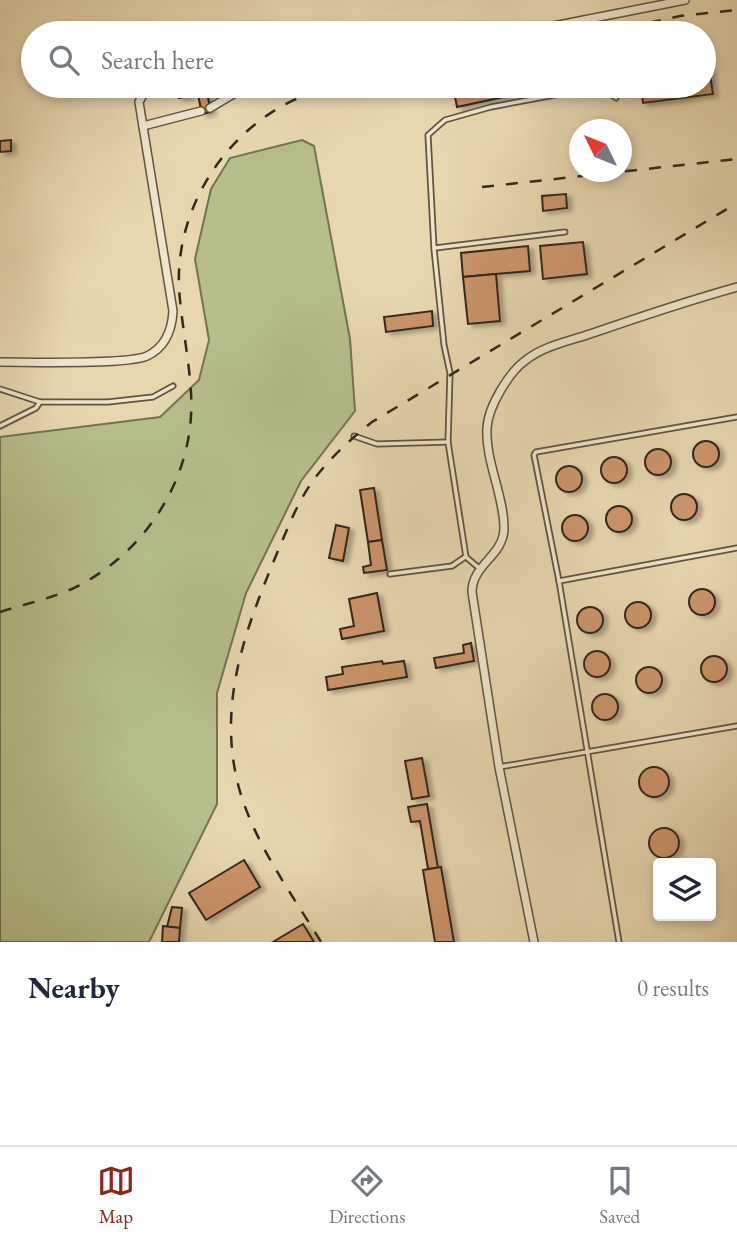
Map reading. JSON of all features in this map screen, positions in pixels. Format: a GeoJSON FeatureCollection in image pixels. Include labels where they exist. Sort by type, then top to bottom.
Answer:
{"type":"FeatureCollection","features":[{"type":"Feature","properties":{"kind":"street"},"geometry":{"type":"LineString","coordinates":[[580,21],[685,0]]}},
{"type":"Feature","properties":{"kind":"street"},"geometry":{"type":"LineString","coordinates":[[0,362],[136,358],[158,349],[167,338],[173,311],[141,98]]}},
{"type":"Feature","properties":{"kind":"street"},"geometry":{"type":"LineString","coordinates":[[210,108],[227,98]]}},
{"type":"Feature","properties":{"kind":"street"},"geometry":{"type":"LineString","coordinates":[[143,125],[201,111]]}},
{"type":"Feature","properties":{"kind":"street"},"geometry":{"type":"LineString","coordinates":[[534,942],[499,767],[472,592],[472,583],[479,568],[496,552],[504,527],[487,436],[489,418],[519,366],[551,348],[737,287]]}},
{"type":"Feature","properties":{"kind":"lane"},"geometry":{"type":"LineString","coordinates":[[479,568],[466,557],[448,442],[450,373],[444,345],[426,143],[436,124],[491,107],[539,98]]}},
{"type":"Feature","properties":{"kind":"lane"},"geometry":{"type":"LineString","coordinates":[[434,249],[565,232]]}},
{"type":"Feature","properties":{"kind":"lane"},"geometry":{"type":"LineString","coordinates":[[0,390],[40,402],[108,402],[153,397],[173,386]]}},
{"type":"Feature","properties":{"kind":"lane"},"geometry":{"type":"LineString","coordinates":[[0,426],[36,408],[40,402]]}},
{"type":"Feature","properties":{"kind":"lane"},"geometry":{"type":"LineString","coordinates":[[620,942],[559,581],[534,455],[537,452],[737,417]]}},
{"type":"Feature","properties":{"kind":"lane"},"geometry":{"type":"LineString","coordinates":[[354,436],[377,444],[448,442]]}},
{"type":"Feature","properties":{"kind":"lane"},"geometry":{"type":"LineString","coordinates":[[559,581],[737,548]]}},
{"type":"Feature","properties":{"kind":"lane"},"geometry":{"type":"LineString","coordinates":[[390,574],[452,566],[466,557]]}},
{"type":"Feature","properties":{"kind":"lane"},"geometry":{"type":"LineString","coordinates":[[499,767],[588,754],[737,726]]}},
{"type":"Feature","properties":{"kind":"green space"},"geometry":{"type":"Polygon","coordinates":[[[302,140],[314,146],[350,339],[355,411],[301,481],[246,593],[217,693],[217,804],[149,942],[0,942],[0,437],[160,417],[199,380],[209,340],[195,259],[211,189],[230,158],[302,140]]]}},
{"type":"Feature","properties":{"kind":"building"},"geometry":{"type":"Polygon","coordinates":[[[199,98],[208,98],[211,112],[202,114],[199,98]]]}},
{"type":"Feature","properties":{"kind":"building"},"geometry":{"type":"Polygon","coordinates":[[[455,98],[499,98],[457,107],[455,98]]]}},
{"type":"Feature","properties":{"kind":"building"},"geometry":{"type":"Polygon","coordinates":[[[642,98],[682,98],[643,103],[642,98]]]}},
{"type":"Feature","properties":{"kind":"building"},"geometry":{"type":"Polygon","coordinates":[[[11,140],[11,151],[0,152],[0,141],[11,140]]]}},
{"type":"Feature","properties":{"kind":"building"},"geometry":{"type":"Polygon","coordinates":[[[566,194],[567,208],[543,211],[542,196],[566,194]]]}},
{"type":"Feature","properties":{"kind":"building"},"geometry":{"type":"Polygon","coordinates":[[[583,242],[587,274],[543,279],[540,246],[583,242]]]}},
{"type":"Feature","properties":{"kind":"building"},"geometry":{"type":"Polygon","coordinates":[[[528,246],[530,271],[463,277],[461,253],[528,246]]]}},
{"type":"Feature","properties":{"kind":"building"},"geometry":{"type":"Polygon","coordinates":[[[496,274],[500,321],[468,324],[463,277],[496,274]]]}},
{"type":"Feature","properties":{"kind":"building"},"geometry":{"type":"Polygon","coordinates":[[[432,311],[433,326],[386,332],[384,317],[432,311]]]}},
{"type":"Feature","properties":{"kind":"building"},"geometry":{"type":"Polygon","coordinates":[[[706,441],[715,445],[719,454],[715,463],[706,467],[697,463],[693,454],[697,445],[706,441]]]}},
{"type":"Feature","properties":{"kind":"building"},"geometry":{"type":"Polygon","coordinates":[[[658,449],[667,453],[671,462],[667,471],[658,475],[649,471],[645,462],[649,453],[658,449]]]}},
{"type":"Feature","properties":{"kind":"building"},"geometry":{"type":"Polygon","coordinates":[[[614,457],[623,461],[627,470],[623,479],[614,483],[605,479],[601,470],[605,461],[614,457]]]}},
{"type":"Feature","properties":{"kind":"building"},"geometry":{"type":"Polygon","coordinates":[[[569,466],[578,470],[582,479],[578,488],[569,492],[560,488],[556,479],[560,470],[569,466]]]}},
{"type":"Feature","properties":{"kind":"building"},"geometry":{"type":"Polygon","coordinates":[[[374,488],[382,540],[368,542],[360,490],[374,488]]]}},
{"type":"Feature","properties":{"kind":"building"},"geometry":{"type":"Polygon","coordinates":[[[684,494],[693,498],[697,507],[693,516],[684,520],[675,516],[671,507],[675,498],[684,494]]]}},
{"type":"Feature","properties":{"kind":"building"},"geometry":{"type":"Polygon","coordinates":[[[619,506],[628,510],[632,519],[628,528],[619,532],[610,528],[606,519],[610,510],[619,506]]]}},
{"type":"Feature","properties":{"kind":"building"},"geometry":{"type":"Polygon","coordinates":[[[575,515],[584,519],[588,528],[584,537],[575,541],[566,537],[562,528],[566,519],[575,515]]]}},
{"type":"Feature","properties":{"kind":"building"},"geometry":{"type":"Polygon","coordinates":[[[336,525],[349,528],[343,561],[329,558],[336,525]]]}},
{"type":"Feature","properties":{"kind":"building"},"geometry":{"type":"Polygon","coordinates":[[[382,540],[387,570],[364,573],[363,567],[371,565],[368,542],[382,540]]]}},
{"type":"Feature","properties":{"kind":"building"},"geometry":{"type":"Polygon","coordinates":[[[702,589],[711,593],[715,602],[711,611],[702,615],[693,611],[689,602],[693,593],[702,589]]]}},
{"type":"Feature","properties":{"kind":"building"},"geometry":{"type":"Polygon","coordinates":[[[377,593],[384,631],[342,639],[340,629],[354,626],[349,599],[377,593]]]}},
{"type":"Feature","properties":{"kind":"building"},"geometry":{"type":"Polygon","coordinates":[[[638,602],[647,606],[651,615],[647,624],[638,628],[629,624],[625,615],[629,606],[638,602]]]}},
{"type":"Feature","properties":{"kind":"building"},"geometry":{"type":"Polygon","coordinates":[[[590,607],[599,611],[603,620],[599,629],[590,633],[581,629],[577,620],[581,611],[590,607]]]}},
{"type":"Feature","properties":{"kind":"building"},"geometry":{"type":"Polygon","coordinates":[[[471,643],[474,661],[436,668],[434,658],[464,653],[463,645],[471,643]]]}},
{"type":"Feature","properties":{"kind":"building"},"geometry":{"type":"Polygon","coordinates":[[[597,651],[606,655],[610,664],[606,673],[597,677],[588,673],[584,664],[588,655],[597,651]]]}},
{"type":"Feature","properties":{"kind":"building"},"geometry":{"type":"Polygon","coordinates":[[[714,656],[723,660],[727,669],[723,678],[714,682],[705,678],[701,669],[705,660],[714,656]]]}},
{"type":"Feature","properties":{"kind":"building"},"geometry":{"type":"Polygon","coordinates":[[[382,661],[383,664],[404,661],[407,677],[328,690],[326,677],[343,674],[342,667],[382,661]]]}},
{"type":"Feature","properties":{"kind":"building"},"geometry":{"type":"Polygon","coordinates":[[[649,667],[658,671],[662,680],[658,689],[649,693],[640,689],[636,680],[640,671],[649,667]]]}},
{"type":"Feature","properties":{"kind":"building"},"geometry":{"type":"Polygon","coordinates":[[[605,694],[614,698],[618,707],[614,716],[605,720],[596,716],[592,707],[596,698],[605,694]]]}},
{"type":"Feature","properties":{"kind":"building"},"geometry":{"type":"Polygon","coordinates":[[[422,758],[429,796],[412,799],[405,761],[422,758]]]}},
{"type":"Feature","properties":{"kind":"building"},"geometry":{"type":"Polygon","coordinates":[[[654,767],[660,768],[668,776],[668,788],[660,796],[654,797],[648,796],[640,788],[639,782],[640,776],[648,768],[654,767]]]}},
{"type":"Feature","properties":{"kind":"building"},"geometry":{"type":"Polygon","coordinates":[[[427,804],[438,868],[428,869],[420,821],[411,822],[408,807],[427,804]]]}},
{"type":"Feature","properties":{"kind":"building"},"geometry":{"type":"Polygon","coordinates":[[[658,829],[670,829],[678,837],[678,849],[670,857],[658,857],[650,849],[650,837],[658,829]]]}},
{"type":"Feature","properties":{"kind":"building"},"geometry":{"type":"Polygon","coordinates":[[[244,860],[260,887],[206,920],[189,893],[244,860]]]}},
{"type":"Feature","properties":{"kind":"building"},"geometry":{"type":"Polygon","coordinates":[[[441,867],[454,942],[435,942],[423,870],[441,867]]]}},
{"type":"Feature","properties":{"kind":"building"},"geometry":{"type":"Polygon","coordinates":[[[172,907],[182,908],[180,928],[167,927],[172,907]]]}},
{"type":"Feature","properties":{"kind":"building"},"geometry":{"type":"Polygon","coordinates":[[[303,924],[314,942],[273,942],[303,924]]]}},
{"type":"Feature","properties":{"kind":"building"},"geometry":{"type":"Polygon","coordinates":[[[163,926],[180,928],[179,942],[162,942],[163,926]]]}},
{"type":"Feature","properties":{"kind":"railway"},"geometry":{"type":"LineString","coordinates":[[657,21],[737,10]]}},
{"type":"Feature","properties":{"kind":"railway"},"geometry":{"type":"LineString","coordinates":[[0,612],[67,591],[102,572],[125,553],[162,507],[176,480],[190,423],[190,380],[179,287],[181,252],[189,219],[203,188],[221,159],[245,133],[272,112],[298,98]]}},
{"type":"Feature","properties":{"kind":"railway"},"geometry":{"type":"LineString","coordinates":[[482,187],[737,159]]}},
{"type":"Feature","properties":{"kind":"railway"},"geometry":{"type":"LineString","coordinates":[[321,942],[254,829],[239,788],[231,728],[237,670],[244,642],[288,527],[303,497],[328,462],[372,422],[737,203]]}}]}
